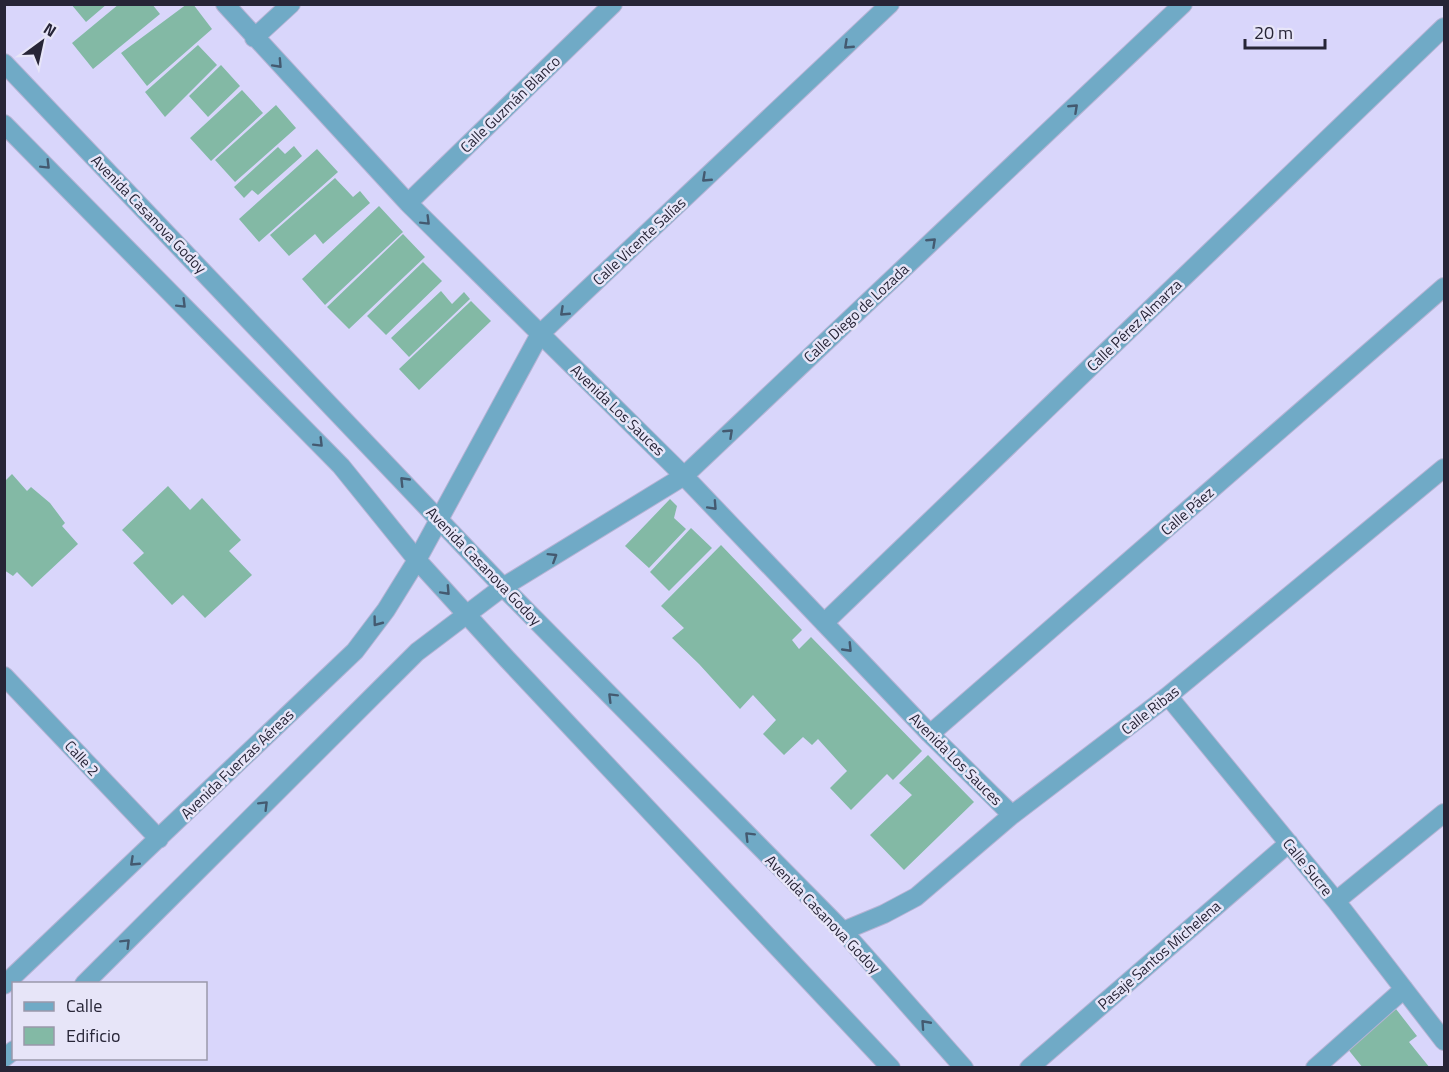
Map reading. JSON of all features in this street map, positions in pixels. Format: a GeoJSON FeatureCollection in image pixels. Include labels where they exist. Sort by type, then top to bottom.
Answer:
{"type":"FeatureCollection","features":[{"type":"Feature","properties":{"kind":"street","name":"Avenida Los Sauces"},"geometry":{"type":"LineString","coordinates":[[225,4],[408,203],[684,476],[930,734],[1012,815]]}},
{"type":"Feature","properties":{"kind":"street"},"geometry":{"type":"LineString","coordinates":[[254,38],[291,4]]}},
{"type":"Feature","properties":{"kind":"street","name":"Calle Guzmán Blanco"},"geometry":{"type":"LineString","coordinates":[[408,203],[613,4]]}},
{"type":"Feature","properties":{"kind":"street","name":"Calle Vicente Salías"},"geometry":{"type":"LineString","coordinates":[[438,518],[540,334],[890,4]]}},
{"type":"Feature","properties":{"kind":"street","name":"Calle Diego de Lozada"},"geometry":{"type":"LineString","coordinates":[[503,587],[684,476],[1183,4]]}},
{"type":"Feature","properties":{"kind":"street","name":"Calle Pérez Almarza"},"geometry":{"type":"LineString","coordinates":[[824,623],[1444,27]]}},
{"type":"Feature","properties":{"kind":"street","name":"Avenida Casanova Godoy"},"geometry":{"type":"LineString","coordinates":[[4,63],[503,587],[843,931],[964,1068]]}},
{"type":"Feature","properties":{"kind":"street"},"geometry":{"type":"LineString","coordinates":[[4,124],[341,466],[417,560],[467,615],[891,1068]]}},
{"type":"Feature","properties":{"kind":"street","name":"Calle Páez"},"geometry":{"type":"LineString","coordinates":[[930,734],[1444,287]]}},
{"type":"Feature","properties":{"kind":"street","name":"Calle Ribas"},"geometry":{"type":"LineString","coordinates":[[843,931],[884,914],[916,897],[1012,815],[1168,696],[1444,468]]}},
{"type":"Feature","properties":{"kind":"street","name":"Avenida Fuerzas Aéreas"},"geometry":{"type":"LineString","coordinates":[[4,986],[355,651],[386,610],[417,560],[438,518]]}},
{"type":"Feature","properties":{"kind":"street"},"geometry":{"type":"LineString","coordinates":[[86,982],[417,652],[503,587]]}},
{"type":"Feature","properties":{"kind":"street","name":"Calle 2"},"geometry":{"type":"LineString","coordinates":[[4,676],[159,839]]}},
{"type":"Feature","properties":{"kind":"street","name":"Calle Sucre"},"geometry":{"type":"LineString","coordinates":[[1168,696],[1336,901],[1444,1041]]}},
{"type":"Feature","properties":{"kind":"street"},"geometry":{"type":"LineString","coordinates":[[1336,901],[1444,813]]}},
{"type":"Feature","properties":{"kind":"street","name":"Pasaje Santos Michelena"},"geometry":{"type":"LineString","coordinates":[[1029,1068],[1289,843]]}},
{"type":"Feature","properties":{"kind":"street"},"geometry":{"type":"LineString","coordinates":[[1316,1068],[1404,989]]}},
{"type":"Feature","properties":{"kind":"building"},"geometry":{"type":"Polygon","coordinates":[[[71,4],[107,4],[86,22],[71,4]]]}},
{"type":"Feature","properties":{"kind":"building"},"geometry":{"type":"Polygon","coordinates":[[[119,4],[152,4],[160,14],[93,69],[72,43],[119,4]]]}},
{"type":"Feature","properties":{"kind":"building"},"geometry":{"type":"Polygon","coordinates":[[[187,4],[193,4],[212,29],[147,86],[121,53],[187,4]]]}},
{"type":"Feature","properties":{"kind":"building"},"geometry":{"type":"Polygon","coordinates":[[[198,45],[217,65],[165,117],[145,92],[198,45]]]}},
{"type":"Feature","properties":{"kind":"building"},"geometry":{"type":"Polygon","coordinates":[[[221,65],[240,86],[208,117],[189,96],[221,65]]]}},
{"type":"Feature","properties":{"kind":"building"},"geometry":{"type":"Polygon","coordinates":[[[242,90],[263,113],[211,161],[190,138],[242,90]]]}},
{"type":"Feature","properties":{"kind":"building"},"geometry":{"type":"Polygon","coordinates":[[[276,105],[296,128],[235,182],[215,160],[276,105]]]}},
{"type":"Feature","properties":{"kind":"building"},"geometry":{"type":"Polygon","coordinates":[[[294,146],[302,156],[258,195],[252,190],[244,198],[234,187],[278,147],[285,154],[294,146]]]}},
{"type":"Feature","properties":{"kind":"building"},"geometry":{"type":"Polygon","coordinates":[[[317,149],[338,172],[259,242],[239,219],[317,149]]]}},
{"type":"Feature","properties":{"kind":"building"},"geometry":{"type":"Polygon","coordinates":[[[335,178],[353,197],[360,191],[370,203],[323,244],[315,234],[289,256],[270,235],[335,178]]]}},
{"type":"Feature","properties":{"kind":"building"},"geometry":{"type":"Polygon","coordinates":[[[379,206],[403,232],[325,305],[302,279],[379,206]]]}},
{"type":"Feature","properties":{"kind":"building"},"geometry":{"type":"Polygon","coordinates":[[[403,234],[425,257],[349,329],[327,307],[403,234]]]}},
{"type":"Feature","properties":{"kind":"building"},"geometry":{"type":"Polygon","coordinates":[[[423,262],[442,281],[386,335],[367,316],[423,262]]]}},
{"type":"Feature","properties":{"kind":"building"},"geometry":{"type":"Polygon","coordinates":[[[441,291],[452,304],[464,292],[470,299],[409,357],[391,338],[441,291]]]}},
{"type":"Feature","properties":{"kind":"building"},"geometry":{"type":"Polygon","coordinates":[[[471,301],[491,321],[419,390],[399,369],[471,301]]]}},
{"type":"Feature","properties":{"kind":"building"},"geometry":{"type":"Polygon","coordinates":[[[12,474],[27,491],[31,487],[50,503],[65,523],[62,526],[78,544],[32,587],[17,572],[13,576],[4,570],[4,482],[12,474]]]}},
{"type":"Feature","properties":{"kind":"building"},"geometry":{"type":"Polygon","coordinates":[[[168,486],[190,510],[202,498],[241,540],[229,551],[252,575],[205,618],[183,595],[172,605],[133,563],[144,553],[122,530],[168,486]]]}},
{"type":"Feature","properties":{"kind":"building"},"geometry":{"type":"Polygon","coordinates":[[[670,499],[677,506],[674,518],[686,529],[649,568],[625,546],[670,499]]]}},
{"type":"Feature","properties":{"kind":"building"},"geometry":{"type":"Polygon","coordinates":[[[691,528],[712,548],[669,591],[650,572],[691,528]]]}},
{"type":"Feature","properties":{"kind":"building"},"geometry":{"type":"Polygon","coordinates":[[[721,545],[802,630],[792,640],[799,649],[811,637],[922,751],[893,780],[887,774],[851,810],[830,788],[847,771],[818,739],[812,745],[803,737],[784,755],[763,734],[776,720],[753,695],[740,709],[672,638],[684,628],[661,606],[721,545]]]}},
{"type":"Feature","properties":{"kind":"building"},"geometry":{"type":"Polygon","coordinates":[[[928,755],[974,802],[904,870],[870,835],[912,795],[899,783],[928,755]]]}},
{"type":"Feature","properties":{"kind":"building"},"geometry":{"type":"Polygon","coordinates":[[[1396,1009],[1417,1036],[1409,1042],[1430,1068],[1363,1068],[1347,1048],[1396,1009]]]}}]}
